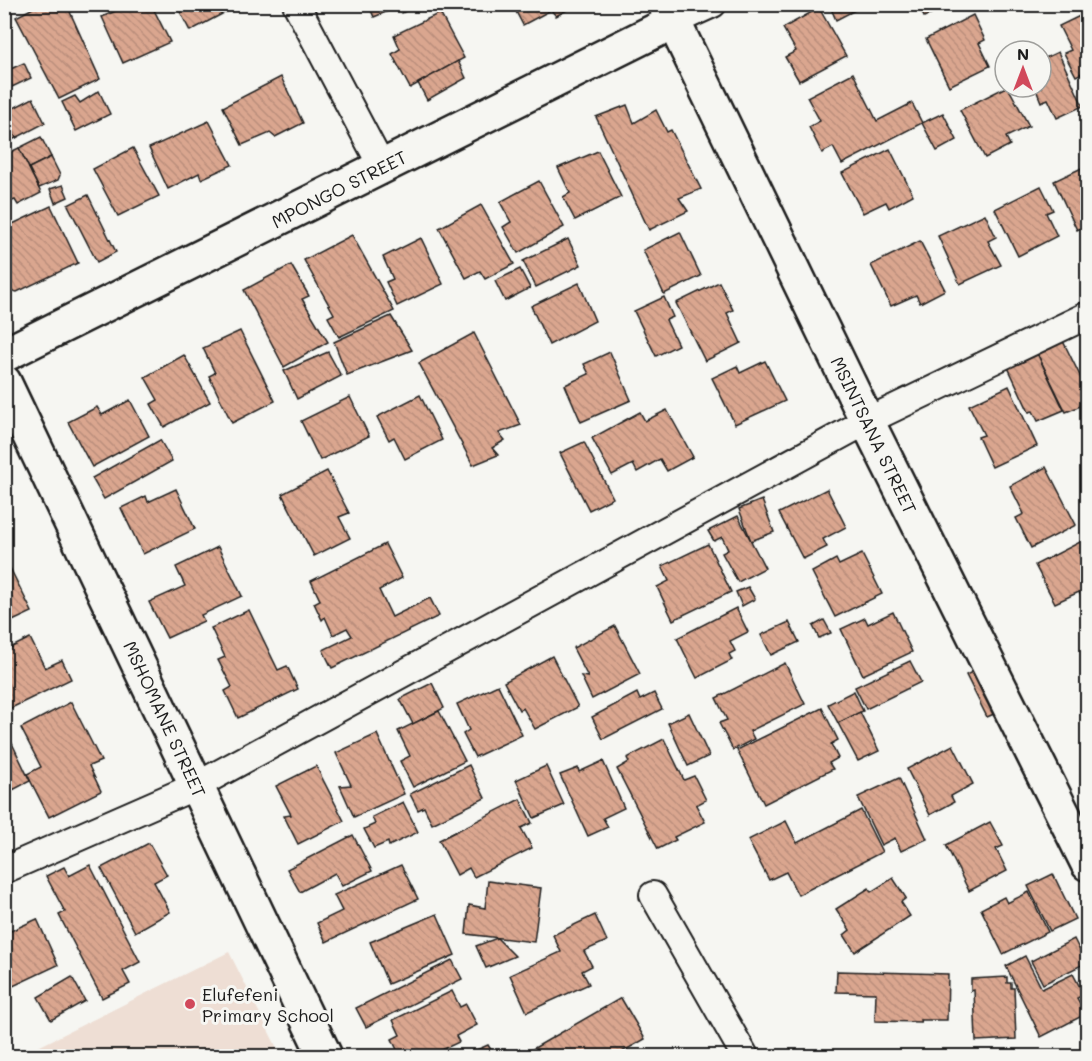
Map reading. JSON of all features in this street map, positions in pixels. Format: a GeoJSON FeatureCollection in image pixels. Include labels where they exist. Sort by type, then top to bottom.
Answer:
{"type":"FeatureCollection","features":[{"type":"Feature","properties":{"kind":"street","name":"MPONGO STREET"},"geometry":{"type":"LineString","coordinates":[[4,356],[381,167],[669,13]]}},
{"type":"Feature","properties":{"kind":"street","name":"MSINTSANA STREET"},"geometry":{"type":"LineString","coordinates":[[669,13],[867,421],[1088,864]]}},
{"type":"Feature","properties":{"kind":"street","name":"MSHOMANE STREET"},"geometry":{"type":"LineString","coordinates":[[4,382],[325,1056]]}},
{"type":"Feature","properties":{"kind":"lane"},"geometry":{"type":"LineString","coordinates":[[296,4],[381,167]]}},
{"type":"Feature","properties":{"kind":"lane"},"geometry":{"type":"LineString","coordinates":[[669,13],[712,4]]}},
{"type":"Feature","properties":{"kind":"lane"},"geometry":{"type":"LineString","coordinates":[[4,870],[196,786],[867,421],[1088,315]]}},
{"type":"Feature","properties":{"kind":"lane"},"geometry":{"type":"LineString","coordinates":[[653,894],[745,1056]]}},
{"type":"Feature","properties":{"kind":"shaded area","name":"Elufefeni Primary School"},"geometry":{"type":"Polygon","coordinates":[[[229,952],[281,1056],[20,1056],[229,952]]]}},
{"type":"Feature","properties":{"kind":"building"},"geometry":{"type":"Polygon","coordinates":[[[33,4],[76,4],[77,9],[70,12],[100,79],[59,99],[16,17],[35,7],[33,4]]]}},
{"type":"Feature","properties":{"kind":"building"},"geometry":{"type":"Polygon","coordinates":[[[131,4],[151,4],[170,42],[123,63],[102,17],[131,4]]]}},
{"type":"Feature","properties":{"kind":"building"},"geometry":{"type":"Polygon","coordinates":[[[176,4],[241,4],[190,31],[176,4]]]}},
{"type":"Feature","properties":{"kind":"building"},"geometry":{"type":"Polygon","coordinates":[[[368,4],[419,4],[402,13],[398,7],[374,17],[368,4]]]}},
{"type":"Feature","properties":{"kind":"building"},"geometry":{"type":"Polygon","coordinates":[[[512,4],[578,4],[556,16],[551,10],[523,25],[512,4]]]}},
{"type":"Feature","properties":{"kind":"building"},"geometry":{"type":"Polygon","coordinates":[[[829,4],[862,4],[863,6],[836,20],[829,4]]]}},
{"type":"Feature","properties":{"kind":"building"},"geometry":{"type":"Polygon","coordinates":[[[918,4],[951,4],[924,17],[918,4]]]}},
{"type":"Feature","properties":{"kind":"building"},"geometry":{"type":"Polygon","coordinates":[[[819,8],[846,56],[799,81],[785,57],[796,51],[783,28],[819,8]]]}},
{"type":"Feature","properties":{"kind":"building"},"geometry":{"type":"Polygon","coordinates":[[[1088,12],[1088,70],[1076,76],[1064,53],[1071,50],[1059,26],[1088,12]]]}},
{"type":"Feature","properties":{"kind":"building"},"geometry":{"type":"Polygon","coordinates":[[[440,13],[464,58],[410,88],[392,54],[400,49],[394,35],[440,13]]]}},
{"type":"Feature","properties":{"kind":"building"},"geometry":{"type":"Polygon","coordinates":[[[973,15],[985,40],[979,43],[990,66],[949,86],[926,39],[973,15]]]}},
{"type":"Feature","properties":{"kind":"building"},"geometry":{"type":"Polygon","coordinates":[[[1058,52],[1083,106],[1057,118],[1048,99],[1053,99],[1053,54],[1058,52]]]}},
{"type":"Feature","properties":{"kind":"building"},"geometry":{"type":"Polygon","coordinates":[[[458,61],[466,78],[427,100],[418,83],[458,61]]]}},
{"type":"Feature","properties":{"kind":"building"},"geometry":{"type":"Polygon","coordinates":[[[24,63],[31,78],[12,87],[6,71],[24,63]]]}},
{"type":"Feature","properties":{"kind":"building"},"geometry":{"type":"Polygon","coordinates":[[[853,73],[877,121],[912,103],[922,123],[842,164],[833,147],[822,153],[809,127],[820,121],[807,97],[853,73]]]}},
{"type":"Feature","properties":{"kind":"building"},"geometry":{"type":"Polygon","coordinates":[[[281,77],[303,123],[275,137],[270,133],[242,145],[223,107],[281,77]]]}},
{"type":"Feature","properties":{"kind":"building"},"geometry":{"type":"Polygon","coordinates":[[[99,91],[110,114],[76,131],[62,102],[75,96],[80,103],[99,91]]]}},
{"type":"Feature","properties":{"kind":"building"},"geometry":{"type":"Polygon","coordinates":[[[993,94],[993,99],[1014,99],[1029,126],[1006,137],[1010,145],[985,158],[960,110],[993,94]]]}},
{"type":"Feature","properties":{"kind":"building"},"geometry":{"type":"Polygon","coordinates":[[[33,98],[45,123],[16,138],[4,113],[33,98]]]}},
{"type":"Feature","properties":{"kind":"building"},"geometry":{"type":"Polygon","coordinates":[[[627,105],[634,123],[656,110],[667,132],[671,130],[701,189],[679,198],[688,211],[649,230],[596,117],[627,105]]]}},
{"type":"Feature","properties":{"kind":"building"},"geometry":{"type":"Polygon","coordinates":[[[943,113],[957,140],[937,151],[922,123],[943,113]]]}},
{"type":"Feature","properties":{"kind":"building"},"geometry":{"type":"Polygon","coordinates":[[[4,115],[16,138],[4,144],[4,115]]]}},
{"type":"Feature","properties":{"kind":"building"},"geometry":{"type":"Polygon","coordinates":[[[209,121],[232,165],[201,179],[199,173],[168,189],[149,148],[209,121]]]}},
{"type":"Feature","properties":{"kind":"building"},"geometry":{"type":"Polygon","coordinates":[[[41,137],[51,157],[29,168],[19,148],[41,137]]]}},
{"type":"Feature","properties":{"kind":"building"},"geometry":{"type":"Polygon","coordinates":[[[19,148],[41,193],[18,205],[15,200],[4,204],[4,155],[19,148]]]}},
{"type":"Feature","properties":{"kind":"building"},"geometry":{"type":"Polygon","coordinates":[[[133,148],[159,196],[118,216],[93,169],[133,148]]]}},
{"type":"Feature","properties":{"kind":"building"},"geometry":{"type":"Polygon","coordinates":[[[890,149],[913,195],[889,208],[886,202],[863,213],[842,173],[890,149]]]}},
{"type":"Feature","properties":{"kind":"building"},"geometry":{"type":"Polygon","coordinates":[[[598,151],[621,197],[575,220],[563,197],[570,193],[558,168],[598,151]]]}},
{"type":"Feature","properties":{"kind":"building"},"geometry":{"type":"Polygon","coordinates":[[[51,157],[60,175],[58,180],[39,188],[29,168],[51,157]]]}},
{"type":"Feature","properties":{"kind":"building"},"geometry":{"type":"Polygon","coordinates":[[[1088,165],[1088,225],[1077,230],[1054,181],[1088,165]]]}},
{"type":"Feature","properties":{"kind":"building"},"geometry":{"type":"Polygon","coordinates":[[[539,181],[564,227],[518,253],[503,227],[511,222],[500,202],[539,181]]]}},
{"type":"Feature","properties":{"kind":"building"},"geometry":{"type":"Polygon","coordinates":[[[63,185],[68,197],[55,203],[50,189],[63,185]]]}},
{"type":"Feature","properties":{"kind":"building"},"geometry":{"type":"Polygon","coordinates":[[[1041,186],[1053,210],[1046,213],[1057,236],[1018,256],[995,209],[1041,186]]]}},
{"type":"Feature","properties":{"kind":"building"},"geometry":{"type":"Polygon","coordinates":[[[88,195],[116,252],[97,262],[68,205],[88,195]]]}},
{"type":"Feature","properties":{"kind":"building"},"geometry":{"type":"Polygon","coordinates":[[[481,205],[514,264],[485,279],[480,271],[466,278],[439,228],[481,205]]]}},
{"type":"Feature","properties":{"kind":"building"},"geometry":{"type":"Polygon","coordinates":[[[51,206],[78,263],[17,292],[5,289],[4,228],[51,206]]]}},
{"type":"Feature","properties":{"kind":"building"},"geometry":{"type":"Polygon","coordinates":[[[985,214],[996,237],[988,241],[1001,265],[960,284],[938,236],[985,214]]]}},
{"type":"Feature","properties":{"kind":"building"},"geometry":{"type":"Polygon","coordinates":[[[680,232],[701,276],[664,294],[643,250],[680,232]]]}},
{"type":"Feature","properties":{"kind":"building"},"geometry":{"type":"Polygon","coordinates":[[[352,235],[394,311],[339,337],[328,317],[334,314],[304,260],[352,235]]]}},
{"type":"Feature","properties":{"kind":"building"},"geometry":{"type":"Polygon","coordinates":[[[421,238],[443,284],[397,306],[386,282],[393,279],[383,257],[421,238]]]}},
{"type":"Feature","properties":{"kind":"building"},"geometry":{"type":"Polygon","coordinates":[[[568,239],[581,265],[536,287],[523,261],[568,239]]]}},
{"type":"Feature","properties":{"kind":"building"},"geometry":{"type":"Polygon","coordinates":[[[920,241],[945,290],[920,303],[916,295],[891,306],[871,265],[920,241]]]}},
{"type":"Feature","properties":{"kind":"building"},"geometry":{"type":"Polygon","coordinates":[[[291,265],[309,296],[302,299],[328,342],[284,367],[244,290],[291,265]]]}},
{"type":"Feature","properties":{"kind":"building"},"geometry":{"type":"Polygon","coordinates":[[[520,269],[530,288],[505,301],[495,281],[520,269]]]}},
{"type":"Feature","properties":{"kind":"building"},"geometry":{"type":"Polygon","coordinates":[[[719,282],[733,310],[727,313],[741,343],[705,361],[676,303],[719,282]]]}},
{"type":"Feature","properties":{"kind":"building"},"geometry":{"type":"Polygon","coordinates":[[[579,283],[595,321],[549,345],[531,306],[579,283]]]}},
{"type":"Feature","properties":{"kind":"building"},"geometry":{"type":"Polygon","coordinates":[[[664,297],[673,317],[666,320],[678,345],[656,356],[634,311],[664,297]]]}},
{"type":"Feature","properties":{"kind":"building"},"geometry":{"type":"Polygon","coordinates":[[[391,316],[412,350],[347,375],[334,342],[391,316]]]}},
{"type":"Feature","properties":{"kind":"building"},"geometry":{"type":"Polygon","coordinates":[[[240,331],[275,401],[232,423],[209,376],[215,373],[203,348],[240,331]]]}},
{"type":"Feature","properties":{"kind":"building"},"geometry":{"type":"Polygon","coordinates":[[[474,333],[521,425],[499,433],[505,440],[492,448],[498,455],[473,465],[419,363],[474,333]]]}},
{"type":"Feature","properties":{"kind":"building"},"geometry":{"type":"Polygon","coordinates":[[[1061,337],[1088,392],[1088,403],[1066,412],[1035,349],[1061,337]]]}},
{"type":"Feature","properties":{"kind":"building"},"geometry":{"type":"Polygon","coordinates":[[[1035,349],[1064,410],[1038,421],[1033,411],[1029,412],[1006,363],[1035,349]]]}},
{"type":"Feature","properties":{"kind":"building"},"geometry":{"type":"Polygon","coordinates":[[[328,352],[341,376],[297,399],[284,371],[328,352]]]}},
{"type":"Feature","properties":{"kind":"building"},"geometry":{"type":"Polygon","coordinates":[[[610,352],[631,400],[581,422],[565,385],[589,374],[584,364],[610,352]]]}},
{"type":"Feature","properties":{"kind":"building"},"geometry":{"type":"Polygon","coordinates":[[[184,355],[210,402],[164,427],[151,404],[158,400],[145,377],[184,355]]]}},
{"type":"Feature","properties":{"kind":"building"},"geometry":{"type":"Polygon","coordinates":[[[765,361],[785,401],[735,424],[712,378],[737,366],[740,373],[765,361]]]}},
{"type":"Feature","properties":{"kind":"building"},"geometry":{"type":"Polygon","coordinates":[[[1009,386],[1037,446],[992,467],[978,437],[984,435],[969,405],[1009,386]]]}},
{"type":"Feature","properties":{"kind":"building"},"geometry":{"type":"Polygon","coordinates":[[[420,395],[442,440],[405,459],[394,437],[389,440],[377,417],[420,395]]]}},
{"type":"Feature","properties":{"kind":"building"},"geometry":{"type":"Polygon","coordinates":[[[350,397],[369,436],[320,460],[301,421],[350,397]]]}},
{"type":"Feature","properties":{"kind":"building"},"geometry":{"type":"Polygon","coordinates":[[[130,400],[149,436],[92,467],[68,422],[97,407],[102,415],[130,400]]]}},
{"type":"Feature","properties":{"kind":"building"},"geometry":{"type":"Polygon","coordinates":[[[667,410],[693,457],[667,471],[660,459],[637,472],[633,464],[612,475],[592,438],[640,412],[645,421],[667,410]]]}},
{"type":"Feature","properties":{"kind":"building"},"geometry":{"type":"Polygon","coordinates":[[[160,440],[172,461],[104,499],[92,478],[160,440]]]}},
{"type":"Feature","properties":{"kind":"building"},"geometry":{"type":"Polygon","coordinates":[[[584,442],[613,498],[589,510],[560,453],[584,442]]]}},
{"type":"Feature","properties":{"kind":"building"},"geometry":{"type":"Polygon","coordinates":[[[1046,467],[1076,525],[1031,548],[1016,518],[1024,514],[1010,486],[1046,467]]]}},
{"type":"Feature","properties":{"kind":"building"},"geometry":{"type":"Polygon","coordinates":[[[327,471],[349,513],[339,517],[350,538],[314,556],[282,494],[327,471]]]}},
{"type":"Feature","properties":{"kind":"building"},"geometry":{"type":"Polygon","coordinates":[[[176,489],[195,529],[143,554],[121,508],[146,496],[148,502],[176,489]]]}},
{"type":"Feature","properties":{"kind":"building"},"geometry":{"type":"Polygon","coordinates":[[[827,489],[846,527],[823,539],[827,547],[803,559],[779,513],[827,489]]]}},
{"type":"Feature","properties":{"kind":"building"},"geometry":{"type":"Polygon","coordinates":[[[762,500],[774,532],[751,541],[739,509],[762,500]]]}},
{"type":"Feature","properties":{"kind":"building"},"geometry":{"type":"Polygon","coordinates":[[[738,516],[765,568],[738,582],[722,553],[728,550],[722,537],[714,541],[708,531],[738,516]]]}},
{"type":"Feature","properties":{"kind":"building"},"geometry":{"type":"Polygon","coordinates":[[[1088,538],[1088,595],[1082,598],[1079,592],[1055,603],[1035,565],[1088,538]]]}},
{"type":"Feature","properties":{"kind":"building"},"geometry":{"type":"Polygon","coordinates":[[[385,544],[402,578],[379,590],[392,617],[430,598],[439,616],[332,668],[323,650],[352,636],[347,628],[333,635],[325,617],[322,620],[314,603],[320,600],[311,581],[385,544]]]}},
{"type":"Feature","properties":{"kind":"building"},"geometry":{"type":"Polygon","coordinates":[[[708,544],[731,592],[673,620],[657,587],[669,581],[662,566],[708,544]]]}},
{"type":"Feature","properties":{"kind":"building"},"geometry":{"type":"Polygon","coordinates":[[[218,547],[242,596],[201,615],[204,621],[167,638],[149,602],[185,586],[176,567],[218,547]]]}},
{"type":"Feature","properties":{"kind":"building"},"geometry":{"type":"Polygon","coordinates":[[[862,554],[882,594],[835,617],[812,572],[836,559],[839,565],[862,554]]]}},
{"type":"Feature","properties":{"kind":"building"},"geometry":{"type":"Polygon","coordinates":[[[10,568],[32,612],[4,625],[4,571],[10,568]]]}},
{"type":"Feature","properties":{"kind":"building"},"geometry":{"type":"Polygon","coordinates":[[[748,587],[755,599],[742,606],[736,592],[748,587]]]}},
{"type":"Feature","properties":{"kind":"building"},"geometry":{"type":"Polygon","coordinates":[[[736,608],[748,632],[730,641],[735,651],[729,654],[732,660],[697,678],[677,638],[736,608]]]}},
{"type":"Feature","properties":{"kind":"building"},"geometry":{"type":"Polygon","coordinates":[[[249,610],[278,670],[287,666],[298,689],[238,718],[225,691],[232,687],[218,660],[225,657],[211,628],[249,610]]]}},
{"type":"Feature","properties":{"kind":"building"},"geometry":{"type":"Polygon","coordinates":[[[893,612],[912,652],[863,675],[841,629],[865,618],[868,624],[893,612]]]}},
{"type":"Feature","properties":{"kind":"building"},"geometry":{"type":"Polygon","coordinates":[[[824,620],[831,633],[819,638],[813,626],[824,620]]]}},
{"type":"Feature","properties":{"kind":"building"},"geometry":{"type":"Polygon","coordinates":[[[789,622],[799,642],[771,655],[761,635],[789,622]]]}},
{"type":"Feature","properties":{"kind":"building"},"geometry":{"type":"Polygon","coordinates":[[[615,626],[640,674],[592,699],[581,676],[588,677],[573,648],[615,626]]]}},
{"type":"Feature","properties":{"kind":"building"},"geometry":{"type":"Polygon","coordinates":[[[30,638],[45,668],[62,660],[71,679],[5,711],[4,651],[30,638]]]}},
{"type":"Feature","properties":{"kind":"building"},"geometry":{"type":"Polygon","coordinates":[[[552,656],[578,707],[535,729],[523,708],[519,710],[504,682],[552,656]]]}},
{"type":"Feature","properties":{"kind":"building"},"geometry":{"type":"Polygon","coordinates":[[[910,661],[921,682],[866,709],[855,687],[910,661]]]}},
{"type":"Feature","properties":{"kind":"building"},"geometry":{"type":"Polygon","coordinates":[[[785,663],[805,704],[750,731],[754,739],[733,750],[719,723],[727,720],[716,698],[785,663]]]}},
{"type":"Feature","properties":{"kind":"building"},"geometry":{"type":"Polygon","coordinates":[[[980,668],[1001,711],[987,717],[966,675],[980,668]]]}},
{"type":"Feature","properties":{"kind":"building"},"geometry":{"type":"Polygon","coordinates":[[[432,683],[444,708],[413,724],[400,699],[432,683]]]}},
{"type":"Feature","properties":{"kind":"building"},"geometry":{"type":"Polygon","coordinates":[[[498,685],[522,735],[475,757],[463,734],[469,730],[457,704],[498,685]]]}},
{"type":"Feature","properties":{"kind":"building"},"geometry":{"type":"Polygon","coordinates":[[[854,691],[863,711],[838,723],[828,704],[854,691]]]}},
{"type":"Feature","properties":{"kind":"building"},"geometry":{"type":"Polygon","coordinates":[[[637,693],[640,700],[654,693],[662,709],[603,739],[592,717],[637,693]]]}},
{"type":"Feature","properties":{"kind":"building"},"geometry":{"type":"Polygon","coordinates":[[[71,702],[101,761],[89,766],[101,791],[49,817],[27,774],[41,767],[21,728],[71,702]]]}},
{"type":"Feature","properties":{"kind":"building"},"geometry":{"type":"Polygon","coordinates":[[[822,708],[838,740],[831,744],[838,758],[829,763],[833,769],[764,804],[737,750],[822,708]]]}},
{"type":"Feature","properties":{"kind":"building"},"geometry":{"type":"Polygon","coordinates":[[[439,711],[465,761],[413,787],[400,761],[410,756],[398,731],[439,711]]]}},
{"type":"Feature","properties":{"kind":"building"},"geometry":{"type":"Polygon","coordinates":[[[860,712],[879,751],[858,761],[838,723],[860,712]]]}},
{"type":"Feature","properties":{"kind":"building"},"geometry":{"type":"Polygon","coordinates":[[[689,713],[709,756],[688,766],[668,723],[689,713]]]}},
{"type":"Feature","properties":{"kind":"building"},"geometry":{"type":"Polygon","coordinates":[[[377,734],[404,794],[354,817],[340,786],[351,785],[336,753],[377,734]]]}},
{"type":"Feature","properties":{"kind":"building"},"geometry":{"type":"Polygon","coordinates":[[[9,737],[30,781],[7,793],[4,789],[4,739],[9,737]]]}},
{"type":"Feature","properties":{"kind":"building"},"geometry":{"type":"Polygon","coordinates":[[[664,739],[684,780],[694,776],[706,800],[696,805],[705,822],[674,837],[676,840],[658,849],[617,769],[629,762],[627,758],[664,739]]]}},
{"type":"Feature","properties":{"kind":"building"},"geometry":{"type":"Polygon","coordinates":[[[953,745],[973,784],[951,796],[954,802],[930,815],[907,769],[953,745]]]}},
{"type":"Feature","properties":{"kind":"building"},"geometry":{"type":"Polygon","coordinates":[[[603,761],[624,808],[603,818],[608,827],[588,836],[560,775],[578,768],[579,772],[603,761]]]}},
{"type":"Feature","properties":{"kind":"building"},"geometry":{"type":"Polygon","coordinates":[[[469,765],[485,798],[432,824],[424,807],[418,810],[410,794],[469,765]]]}},
{"type":"Feature","properties":{"kind":"building"},"geometry":{"type":"Polygon","coordinates":[[[316,766],[344,821],[298,844],[284,816],[291,815],[276,786],[316,766]]]}},
{"type":"Feature","properties":{"kind":"building"},"geometry":{"type":"Polygon","coordinates":[[[546,766],[564,805],[534,818],[516,780],[546,766]]]}},
{"type":"Feature","properties":{"kind":"building"},"geometry":{"type":"Polygon","coordinates":[[[899,778],[927,839],[901,851],[895,838],[881,845],[858,797],[899,778]]]}},
{"type":"Feature","properties":{"kind":"building"},"geometry":{"type":"Polygon","coordinates":[[[520,799],[532,823],[521,828],[532,848],[474,877],[469,868],[457,875],[439,840],[520,799]]]}},
{"type":"Feature","properties":{"kind":"building"},"geometry":{"type":"Polygon","coordinates":[[[403,802],[418,832],[389,846],[388,842],[374,848],[364,829],[375,824],[372,817],[403,802]]]}},
{"type":"Feature","properties":{"kind":"building"},"geometry":{"type":"Polygon","coordinates":[[[861,810],[882,852],[798,895],[786,872],[769,880],[748,840],[786,821],[797,843],[861,810]]]}},
{"type":"Feature","properties":{"kind":"building"},"geometry":{"type":"Polygon","coordinates":[[[990,822],[1003,846],[996,849],[1007,871],[969,891],[946,845],[990,822]]]}},
{"type":"Feature","properties":{"kind":"building"},"geometry":{"type":"Polygon","coordinates":[[[353,835],[372,871],[342,886],[335,873],[300,892],[287,869],[353,835]]]}},
{"type":"Feature","properties":{"kind":"building"},"geometry":{"type":"Polygon","coordinates":[[[149,843],[167,875],[154,882],[170,912],[135,932],[101,868],[149,843]]]}},
{"type":"Feature","properties":{"kind":"building"},"geometry":{"type":"Polygon","coordinates":[[[90,865],[140,962],[123,971],[130,984],[102,998],[59,915],[65,912],[46,876],[64,867],[69,876],[90,865]]]}},
{"type":"Feature","properties":{"kind":"building"},"geometry":{"type":"Polygon","coordinates":[[[401,865],[418,899],[326,942],[317,923],[342,911],[334,895],[401,865]]]}},
{"type":"Feature","properties":{"kind":"building"},"geometry":{"type":"Polygon","coordinates":[[[1053,874],[1075,919],[1050,931],[1028,886],[1053,874]]]}},
{"type":"Feature","properties":{"kind":"building"},"geometry":{"type":"Polygon","coordinates":[[[893,878],[906,898],[901,902],[910,916],[855,952],[844,935],[850,930],[836,909],[869,888],[871,892],[893,878]]]}},
{"type":"Feature","properties":{"kind":"building"},"geometry":{"type":"Polygon","coordinates":[[[488,881],[541,888],[534,942],[466,934],[469,905],[485,908],[488,881]]]}},
{"type":"Feature","properties":{"kind":"building"},"geometry":{"type":"Polygon","coordinates":[[[1029,892],[1048,932],[1003,954],[981,909],[1004,897],[1007,903],[1029,892]]]}},
{"type":"Feature","properties":{"kind":"building"},"geometry":{"type":"Polygon","coordinates":[[[437,914],[455,955],[388,984],[370,942],[437,914]]]}},
{"type":"Feature","properties":{"kind":"building"},"geometry":{"type":"Polygon","coordinates":[[[595,915],[607,941],[584,951],[592,966],[582,971],[589,984],[527,1012],[510,975],[561,952],[553,935],[595,915]]]}},
{"type":"Feature","properties":{"kind":"building"},"geometry":{"type":"Polygon","coordinates":[[[37,919],[58,965],[11,987],[4,973],[4,934],[37,919]]]}},
{"type":"Feature","properties":{"kind":"building"},"geometry":{"type":"Polygon","coordinates":[[[497,938],[515,956],[486,968],[476,946],[497,938]]]}},
{"type":"Feature","properties":{"kind":"building"},"geometry":{"type":"Polygon","coordinates":[[[1074,939],[1086,963],[1043,984],[1031,961],[1074,939]]]}},
{"type":"Feature","properties":{"kind":"building"},"geometry":{"type":"Polygon","coordinates":[[[1025,956],[1042,989],[1073,974],[1084,995],[1077,998],[1086,1014],[1041,1037],[1006,966],[1025,956]]]}},
{"type":"Feature","properties":{"kind":"building"},"geometry":{"type":"Polygon","coordinates":[[[452,960],[462,979],[366,1027],[356,1008],[452,960]]]}},
{"type":"Feature","properties":{"kind":"building"},"geometry":{"type":"Polygon","coordinates":[[[837,971],[948,974],[947,1020],[875,1021],[876,993],[836,992],[837,971]]]}},
{"type":"Feature","properties":{"kind":"building"},"geometry":{"type":"Polygon","coordinates":[[[72,977],[85,1001],[51,1020],[38,997],[72,977]]]}},
{"type":"Feature","properties":{"kind":"building"},"geometry":{"type":"Polygon","coordinates":[[[1007,977],[1007,983],[1011,983],[1011,988],[1014,988],[1016,1039],[976,1041],[974,990],[971,991],[971,979],[1007,977]]]}},
{"type":"Feature","properties":{"kind":"building"},"geometry":{"type":"Polygon","coordinates":[[[452,991],[460,1007],[466,1004],[477,1025],[456,1036],[459,1042],[429,1056],[400,1056],[392,1039],[400,1035],[393,1020],[452,991]]]}},
{"type":"Feature","properties":{"kind":"building"},"geometry":{"type":"Polygon","coordinates":[[[621,998],[645,1039],[615,1056],[526,1056],[524,1054],[621,998]]]}},
{"type":"Feature","properties":{"kind":"building"},"geometry":{"type":"Polygon","coordinates":[[[488,1045],[495,1056],[463,1056],[488,1045]]]}},
{"type":"Feature","properties":{"kind":"place","name":"Elufefeni Primary School"},"geometry":{"type":"Point","coordinates":[190,1004]}}]}
